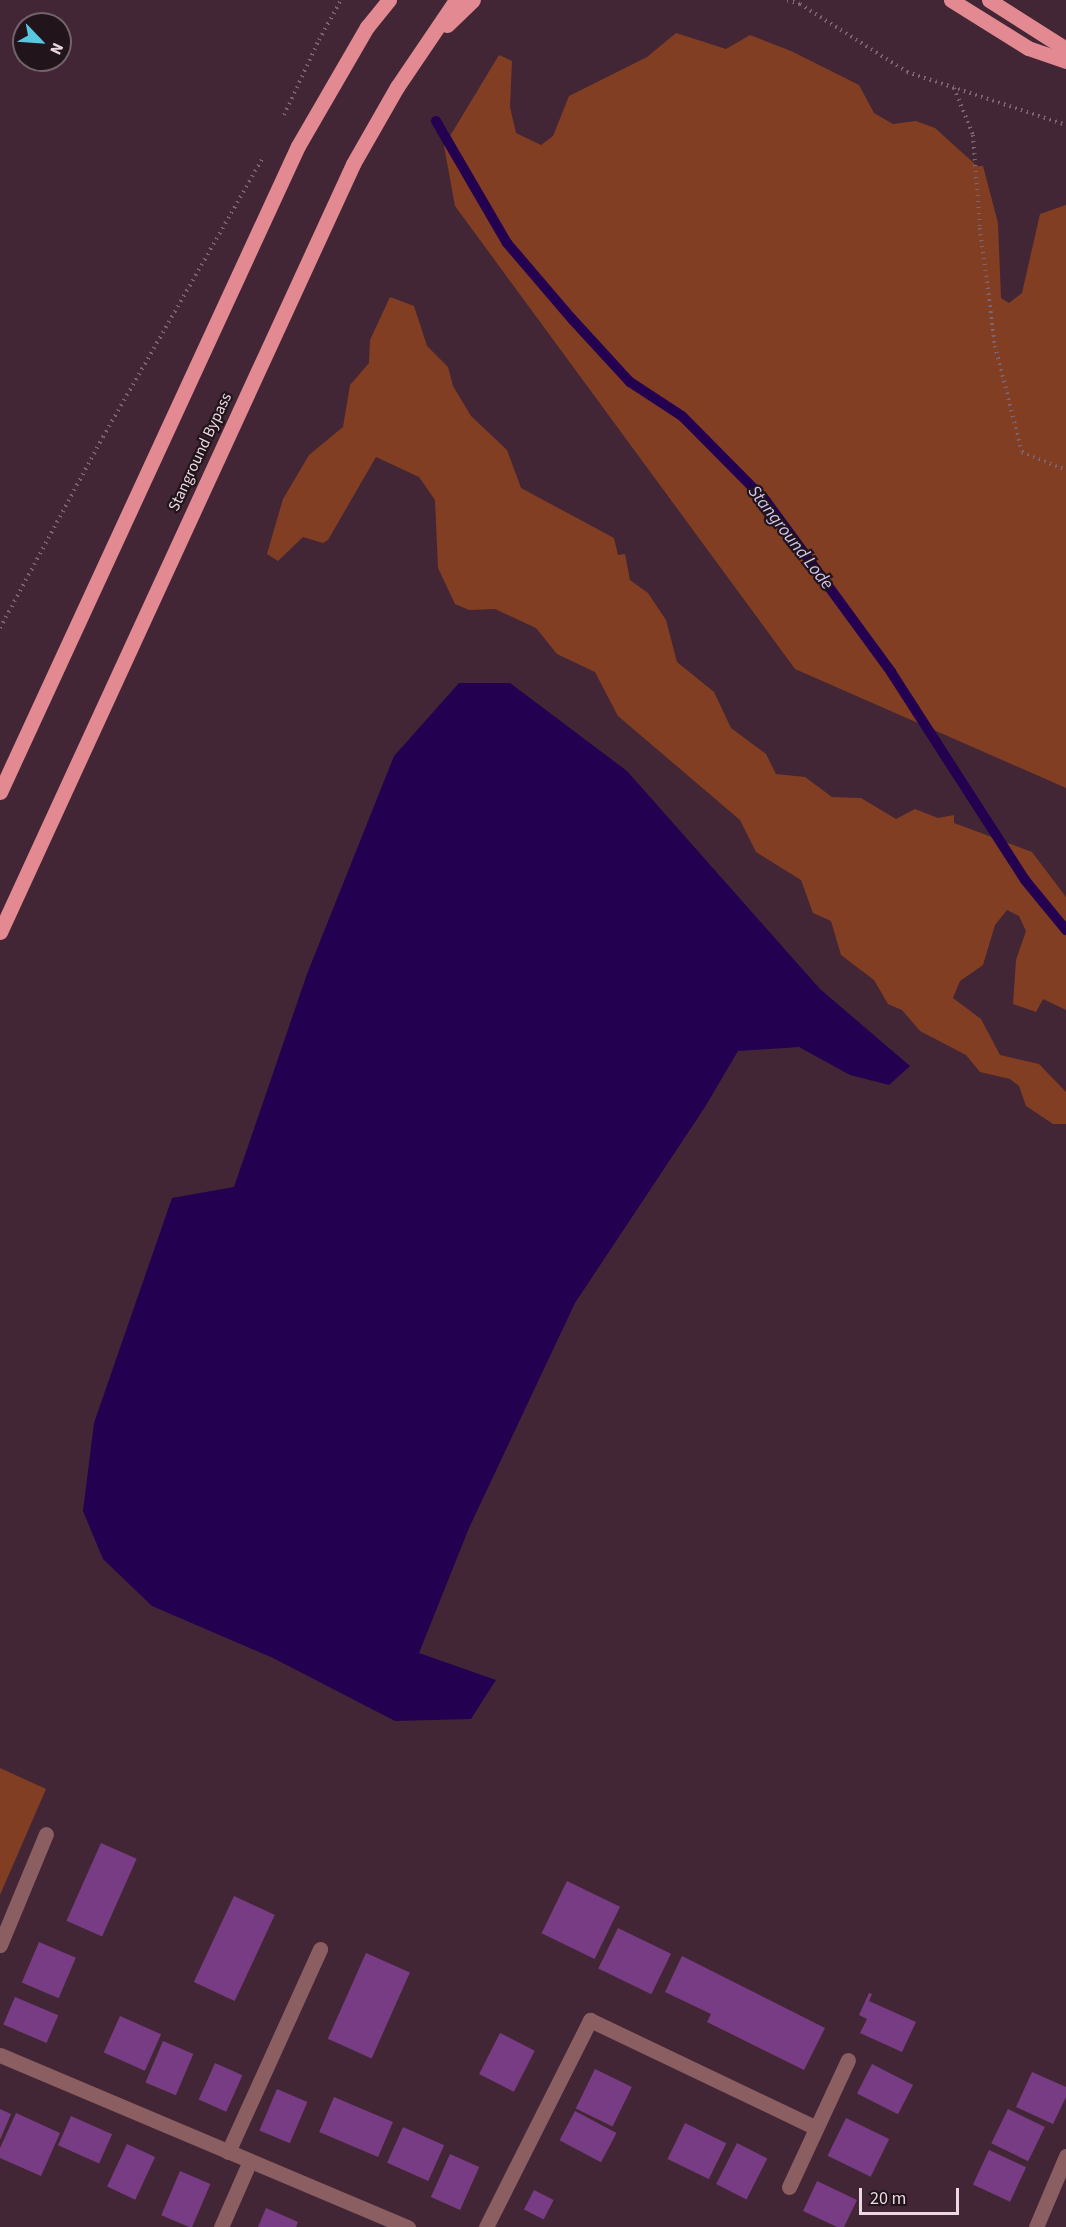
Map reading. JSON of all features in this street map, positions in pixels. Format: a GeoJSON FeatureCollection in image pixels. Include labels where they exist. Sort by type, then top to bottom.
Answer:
{"type":"FeatureCollection","features":[{"type":"Feature","properties":{"kind":"main road"},"geometry":{"type":"LineString","coordinates":[[0,792],[298,146],[356,45],[389,0]]}},
{"type":"Feature","properties":{"kind":"main road","name":"Stanground Bypass"},"geometry":{"type":"LineString","coordinates":[[0,932],[353,164],[397,87],[456,0]]}},
{"type":"Feature","properties":{"kind":"main road"},"geometry":{"type":"LineString","coordinates":[[431,39],[473,0]]}},
{"type":"Feature","properties":{"kind":"main road"},"geometry":{"type":"LineString","coordinates":[[951,0],[1028,48],[1066,61]]}},
{"type":"Feature","properties":{"kind":"main road"},"geometry":{"type":"LineString","coordinates":[[990,0],[1066,49]]}},
{"type":"Feature","properties":{"kind":"street"},"geometry":{"type":"LineString","coordinates":[[0,1945],[46,1834]]}},
{"type":"Feature","properties":{"kind":"street"},"geometry":{"type":"LineString","coordinates":[[228,2152],[320,1949]]}},
{"type":"Feature","properties":{"kind":"street"},"geometry":{"type":"LineString","coordinates":[[486,2227],[590,2020],[816,2128]]}},
{"type":"Feature","properties":{"kind":"street"},"geometry":{"type":"LineString","coordinates":[[0,2055],[405,2227]]}},
{"type":"Feature","properties":{"kind":"street"},"geometry":{"type":"LineString","coordinates":[[789,2187],[848,2060]]}},
{"type":"Feature","properties":{"kind":"street"},"geometry":{"type":"LineString","coordinates":[[1036,2227],[1066,2156]]}},
{"type":"Feature","properties":{"kind":"street"},"geometry":{"type":"LineString","coordinates":[[221,2227],[250,2161]]}},
{"type":"Feature","properties":{"kind":"path"},"geometry":{"type":"LineString","coordinates":[[284,116],[341,0]]}},
{"type":"Feature","properties":{"kind":"path"},"geometry":{"type":"LineString","coordinates":[[787,0],[800,4],[907,72],[1066,125]]}},
{"type":"Feature","properties":{"kind":"path"},"geometry":{"type":"LineString","coordinates":[[954,88],[973,135],[980,228],[995,346],[1022,452],[1066,470]]}},
{"type":"Feature","properties":{"kind":"path"},"geometry":{"type":"LineString","coordinates":[[0,628],[108,427],[263,157]]}},
{"type":"Feature","properties":{"kind":"shaded area"},"geometry":{"type":"Polygon","coordinates":[[[676,33],[726,49],[750,35],[791,51],[859,85],[874,113],[893,124],[916,121],[935,128],[977,166],[983,166],[998,223],[1001,298],[1009,303],[1022,293],[1040,214],[1066,205],[1066,788],[795,669],[455,206],[444,146],[499,55],[512,61],[510,107],[516,133],[541,145],[553,136],[569,96],[647,57],[676,33]]]}},
{"type":"Feature","properties":{"kind":"shaded area"},"geometry":{"type":"Polygon","coordinates":[[[390,297],[414,306],[427,346],[448,367],[453,386],[471,416],[507,450],[521,488],[614,538],[618,555],[625,554],[630,580],[648,593],[666,620],[677,662],[714,692],[731,728],[766,754],[776,774],[805,777],[832,797],[861,798],[896,819],[915,809],[938,818],[954,815],[954,823],[1032,852],[1066,897],[1066,1010],[1043,999],[1036,1012],[1013,1004],[1016,960],[1026,931],[1019,916],[1007,910],[995,925],[983,965],[960,981],[953,998],[981,1019],[1000,1055],[1039,1064],[1066,1092],[1066,1124],[1053,1124],[1026,1106],[1019,1086],[1010,1079],[980,1072],[966,1055],[920,1031],[902,1010],[888,1004],[874,980],[841,955],[831,921],[813,913],[801,880],[756,852],[740,820],[618,716],[595,672],[557,654],[536,628],[495,609],[469,610],[455,604],[438,568],[435,500],[419,477],[376,457],[328,540],[323,543],[303,537],[278,561],[267,554],[283,499],[309,455],[343,427],[350,385],[369,363],[370,340],[390,297]]]}},
{"type":"Feature","properties":{"kind":"shaded area"},"geometry":{"type":"Polygon","coordinates":[[[459,683],[510,683],[627,771],[820,989],[910,1066],[889,1085],[850,1075],[799,1047],[738,1051],[705,1107],[575,1303],[469,1528],[419,1653],[496,1680],[471,1719],[395,1721],[273,1658],[152,1606],[103,1559],[83,1511],[94,1423],[172,1198],[234,1187],[307,974],[394,756],[459,683]]]}},
{"type":"Feature","properties":{"kind":"shaded area"},"geometry":{"type":"Polygon","coordinates":[[[0,1768],[46,1789],[0,1895],[0,1768]]]}},
{"type":"Feature","properties":{"kind":"building"},"geometry":{"type":"Polygon","coordinates":[[[101,1843],[137,1859],[102,1937],[66,1921],[101,1843]]]}},
{"type":"Feature","properties":{"kind":"building"},"geometry":{"type":"Polygon","coordinates":[[[567,1881],[620,1907],[595,1959],[542,1933],[567,1881]]]}},
{"type":"Feature","properties":{"kind":"building"},"geometry":{"type":"Polygon","coordinates":[[[234,1896],[275,1915],[235,2001],[194,1982],[234,1896]]]}},
{"type":"Feature","properties":{"kind":"building"},"geometry":{"type":"Polygon","coordinates":[[[618,1928],[671,1954],[651,1994],[598,1968],[618,1928]]]}},
{"type":"Feature","properties":{"kind":"building"},"geometry":{"type":"Polygon","coordinates":[[[39,1942],[76,1958],[59,1998],[22,1983],[39,1942]]]}},
{"type":"Feature","properties":{"kind":"building"},"geometry":{"type":"Polygon","coordinates":[[[366,1953],[410,1973],[372,2058],[328,2039],[366,1953]]]}},
{"type":"Feature","properties":{"kind":"building"},"geometry":{"type":"Polygon","coordinates":[[[682,1956],[825,2028],[804,2070],[707,2022],[711,2014],[665,1992],[682,1956]]]}},
{"type":"Feature","properties":{"kind":"building"},"geometry":{"type":"Polygon","coordinates":[[[869,1993],[872,1994],[869,2001],[916,2022],[902,2052],[860,2033],[867,2019],[859,2015],[869,1993]]]}},
{"type":"Feature","properties":{"kind":"building"},"geometry":{"type":"Polygon","coordinates":[[[15,1997],[58,2015],[47,2043],[3,2025],[15,1997]]]}},
{"type":"Feature","properties":{"kind":"building"},"geometry":{"type":"Polygon","coordinates":[[[120,2016],[161,2034],[145,2071],[104,2053],[120,2016]]]}},
{"type":"Feature","properties":{"kind":"building"},"geometry":{"type":"Polygon","coordinates":[[[500,2033],[535,2051],[514,2092],[479,2074],[500,2033]]]}},
{"type":"Feature","properties":{"kind":"building"},"geometry":{"type":"Polygon","coordinates":[[[163,2041],[193,2054],[176,2095],[145,2082],[163,2041]]]}},
{"type":"Feature","properties":{"kind":"building"},"geometry":{"type":"Polygon","coordinates":[[[215,2063],[242,2075],[226,2112],[199,2100],[215,2063]]]}},
{"type":"Feature","properties":{"kind":"building"},"geometry":{"type":"Polygon","coordinates":[[[872,2064],[913,2085],[898,2114],[857,2093],[872,2064]]]}},
{"type":"Feature","properties":{"kind":"building"},"geometry":{"type":"Polygon","coordinates":[[[595,2069],[632,2087],[613,2127],[576,2109],[595,2069]]]}},
{"type":"Feature","properties":{"kind":"building"},"geometry":{"type":"Polygon","coordinates":[[[1032,2072],[1066,2087],[1066,2097],[1053,2124],[1016,2107],[1032,2072]]]}},
{"type":"Feature","properties":{"kind":"building"},"geometry":{"type":"Polygon","coordinates":[[[277,2089],[307,2102],[290,2143],[259,2130],[277,2089]]]}},
{"type":"Feature","properties":{"kind":"building"},"geometry":{"type":"Polygon","coordinates":[[[334,2097],[393,2122],[378,2157],[319,2132],[334,2097]]]}},
{"type":"Feature","properties":{"kind":"building"},"geometry":{"type":"Polygon","coordinates":[[[0,2109],[11,2114],[0,2140],[0,2109]]]}},
{"type":"Feature","properties":{"kind":"building"},"geometry":{"type":"Polygon","coordinates":[[[1008,2109],[1045,2127],[1028,2161],[991,2143],[1008,2109]]]}},
{"type":"Feature","properties":{"kind":"building"},"geometry":{"type":"Polygon","coordinates":[[[575,2111],[616,2133],[601,2162],[560,2140],[575,2111]]]}},
{"type":"Feature","properties":{"kind":"building"},"geometry":{"type":"Polygon","coordinates":[[[16,2113],[60,2133],[41,2176],[0,2158],[0,2148],[16,2113]]]}},
{"type":"Feature","properties":{"kind":"building"},"geometry":{"type":"Polygon","coordinates":[[[71,2116],[112,2134],[99,2164],[58,2145],[71,2116]]]}},
{"type":"Feature","properties":{"kind":"building"},"geometry":{"type":"Polygon","coordinates":[[[846,2118],[889,2139],[871,2177],[828,2156],[846,2118]]]}},
{"type":"Feature","properties":{"kind":"building"},"geometry":{"type":"Polygon","coordinates":[[[685,2123],[726,2143],[709,2179],[667,2159],[685,2123]]]}},
{"type":"Feature","properties":{"kind":"building"},"geometry":{"type":"Polygon","coordinates":[[[403,2127],[444,2145],[428,2181],[387,2163],[403,2127]]]}},
{"type":"Feature","properties":{"kind":"building"},"geometry":{"type":"Polygon","coordinates":[[[737,2143],[767,2158],[746,2199],[716,2184],[737,2143]]]}},
{"type":"Feature","properties":{"kind":"building"},"geometry":{"type":"Polygon","coordinates":[[[127,2144],[155,2157],[135,2200],[107,2187],[127,2144]]]}},
{"type":"Feature","properties":{"kind":"building"},"geometry":{"type":"Polygon","coordinates":[[[989,2150],[1026,2167],[1010,2202],[973,2184],[989,2150]]]}},
{"type":"Feature","properties":{"kind":"building"},"geometry":{"type":"Polygon","coordinates":[[[450,2154],[479,2167],[460,2210],[431,2197],[450,2154]]]}},
{"type":"Feature","properties":{"kind":"building"},"geometry":{"type":"Polygon","coordinates":[[[180,2171],[210,2184],[192,2227],[161,2215],[180,2171]]]}},
{"type":"Feature","properties":{"kind":"building"},"geometry":{"type":"Polygon","coordinates":[[[817,2181],[857,2200],[844,2227],[837,2227],[803,2211],[817,2181]]]}},
{"type":"Feature","properties":{"kind":"building"},"geometry":{"type":"Polygon","coordinates":[[[534,2190],[554,2200],[544,2220],[524,2210],[534,2190]]]}},
{"type":"Feature","properties":{"kind":"building"},"geometry":{"type":"Polygon","coordinates":[[[266,2208],[298,2222],[296,2227],[258,2227],[266,2208]]]}},
{"type":"Feature","properties":{"kind":"waterway","name":"Stanground Lode"},"geometry":{"type":"LineString","coordinates":[[436,121],[507,243],[572,319],[630,382],[682,416],[766,501],[891,672],[1025,880],[1066,930]]}}]}
